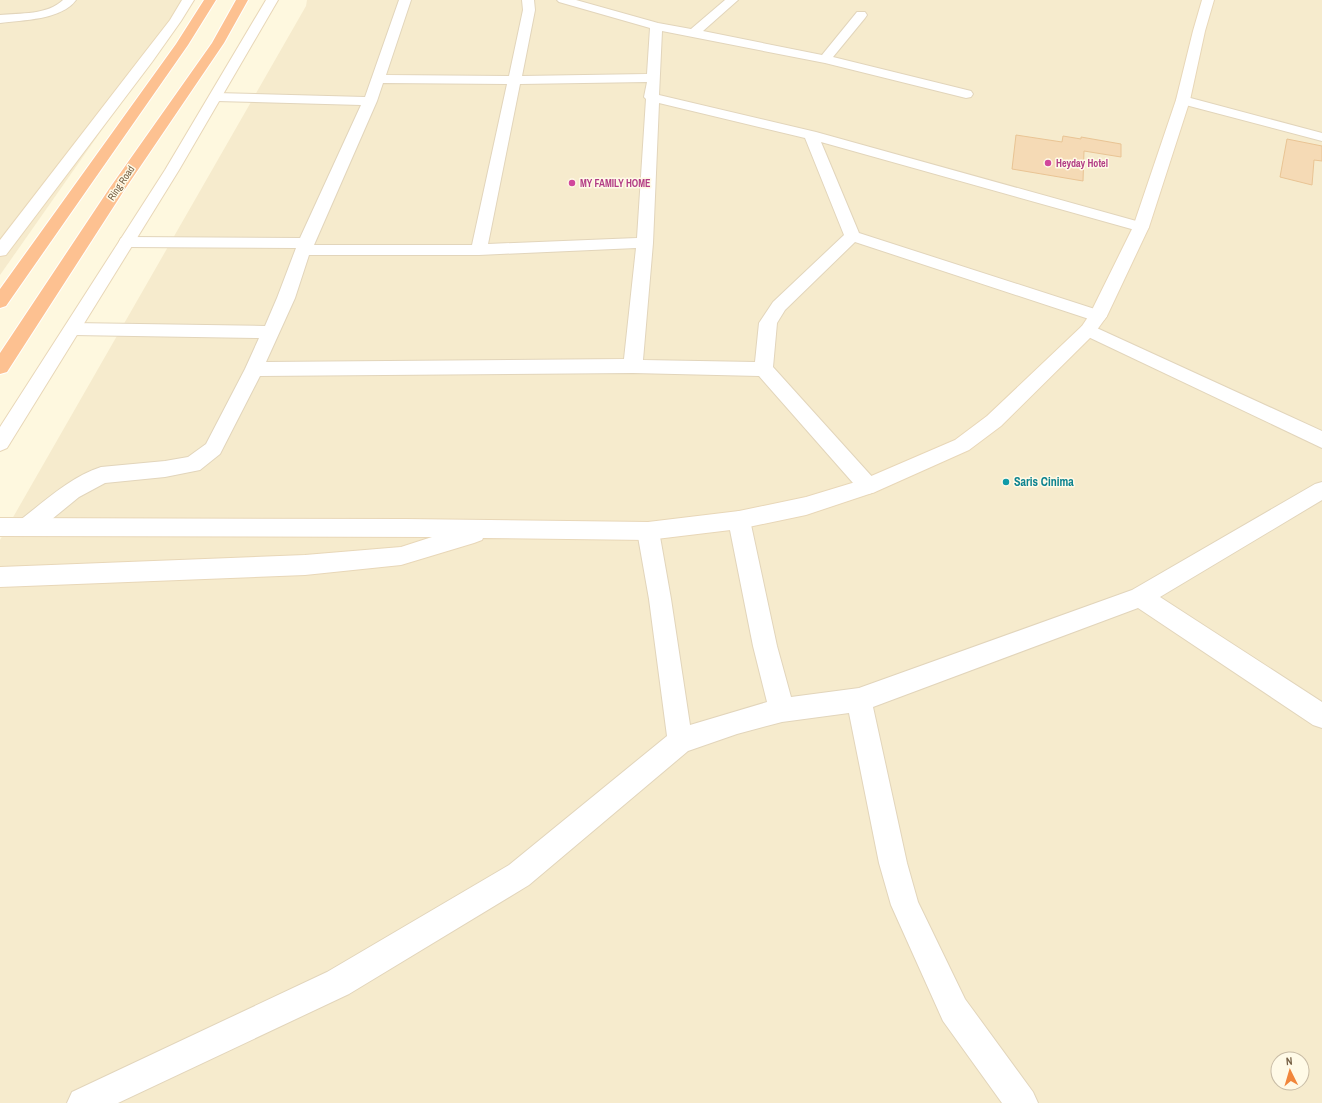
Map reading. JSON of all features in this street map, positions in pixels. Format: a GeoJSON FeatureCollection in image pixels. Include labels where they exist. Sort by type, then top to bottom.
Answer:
{"type":"FeatureCollection","features":[{"type":"Feature","properties":{"kind":"highway"},"geometry":{"type":"LineString","coordinates":[[0,302],[182,45],[210,0]]}},
{"type":"Feature","properties":{"kind":"highway","name":"Ring Road"},"geometry":{"type":"LineString","coordinates":[[0,367],[117,189],[218,43],[242,0]]}},
{"type":"Feature","properties":{"kind":"street"},"geometry":{"type":"LineString","coordinates":[[0,19],[47,12],[58,9],[70,0]]}},
{"type":"Feature","properties":{"kind":"street"},"geometry":{"type":"LineString","coordinates":[[0,251],[175,21],[188,0]]}},
{"type":"Feature","properties":{"kind":"street"},"geometry":{"type":"LineString","coordinates":[[0,443],[127,242],[216,97],[272,0]]}},
{"type":"Feature","properties":{"kind":"street"},"geometry":{"type":"LineString","coordinates":[[27,527],[72,491],[101,475],[165,469],[193,464],[214,449],[254,369],[286,298],[305,247],[370,101],[379,79],[405,0]]}},
{"type":"Feature","properties":{"kind":"street"},"geometry":{"type":"LineString","coordinates":[[479,250],[529,10],[528,0]]}},
{"type":"Feature","properties":{"kind":"street"},"geometry":{"type":"LineString","coordinates":[[564,0],[656,26],[825,59],[966,94]]}},
{"type":"Feature","properties":{"kind":"street"},"geometry":{"type":"LineString","coordinates":[[694,33],[732,0]]}},
{"type":"Feature","properties":{"kind":"street"},"geometry":{"type":"LineString","coordinates":[[0,527],[490,528],[648,531],[739,520],[806,506],[868,486],[962,445],[994,421],[1093,323],[1141,227],[1183,100],[1199,31],[1208,0]]}},
{"type":"Feature","properties":{"kind":"street"},"geometry":{"type":"LineString","coordinates":[[825,59],[861,15]]}},
{"type":"Feature","properties":{"kind":"street"},"geometry":{"type":"LineString","coordinates":[[634,366],[645,243],[651,97],[656,26]]}},
{"type":"Feature","properties":{"kind":"street"},"geometry":{"type":"LineString","coordinates":[[379,79],[515,80],[652,78]]}},
{"type":"Feature","properties":{"kind":"street"},"geometry":{"type":"LineString","coordinates":[[216,97],[370,101]]}},
{"type":"Feature","properties":{"kind":"street"},"geometry":{"type":"LineString","coordinates":[[651,97],[810,135],[1141,227]]}},
{"type":"Feature","properties":{"kind":"street"},"geometry":{"type":"LineString","coordinates":[[1183,100],[1322,137]]}},
{"type":"Feature","properties":{"kind":"street"},"geometry":{"type":"LineString","coordinates":[[810,135],[852,236],[1093,323],[1322,440]]}},
{"type":"Feature","properties":{"kind":"street"},"geometry":{"type":"LineString","coordinates":[[852,236],[779,306],[768,323],[764,369],[868,486]]}},
{"type":"Feature","properties":{"kind":"street"},"geometry":{"type":"LineString","coordinates":[[127,242],[479,250],[645,243]]}},
{"type":"Feature","properties":{"kind":"street"},"geometry":{"type":"LineString","coordinates":[[73,329],[270,332]]}},
{"type":"Feature","properties":{"kind":"street"},"geometry":{"type":"LineString","coordinates":[[254,369],[634,366],[764,369]]}},
{"type":"Feature","properties":{"kind":"street"},"geometry":{"type":"LineString","coordinates":[[83,1103],[338,983],[519,875],[680,741],[737,722],[782,710],[859,700],[1140,597],[1322,490]]}},
{"type":"Feature","properties":{"kind":"street"},"geometry":{"type":"LineString","coordinates":[[739,520],[765,646],[782,710]]}},
{"type":"Feature","properties":{"kind":"street"},"geometry":{"type":"LineString","coordinates":[[0,577],[305,565],[401,556],[448,543],[490,528]]}},
{"type":"Feature","properties":{"kind":"street"},"geometry":{"type":"LineString","coordinates":[[648,531],[660,599],[680,741]]}},
{"type":"Feature","properties":{"kind":"street"},"geometry":{"type":"LineString","coordinates":[[1140,597],[1322,716]]}},
{"type":"Feature","properties":{"kind":"street"},"geometry":{"type":"LineString","coordinates":[[859,700],[893,863],[906,904],[954,1010],[1022,1103]]}},
{"type":"Feature","properties":{"kind":"shaded area"},"geometry":{"type":"Polygon","coordinates":[[[0,0],[190,0],[181,17],[0,275],[0,0]]]}},
{"type":"Feature","properties":{"kind":"shaded area"},"geometry":{"type":"Polygon","coordinates":[[[307,0],[1322,0],[1322,1103],[0,1103],[0,540],[306,6],[307,0]]]}},
{"type":"Feature","properties":{"kind":"building","name":"Heyday Hotel"},"geometry":{"type":"Polygon","coordinates":[[[1016,135],[1062,142],[1063,136],[1081,139],[1081,137],[1121,144],[1121,157],[1084,151],[1083,181],[1012,169],[1016,135]]]}},
{"type":"Feature","properties":{"kind":"building"},"geometry":{"type":"Polygon","coordinates":[[[1287,139],[1322,146],[1322,161],[1314,160],[1312,185],[1280,177],[1287,139]]]}},
{"type":"Feature","properties":{"kind":"place","name":"Heyday Hotel"},"geometry":{"type":"Point","coordinates":[1048,163]}},
{"type":"Feature","properties":{"kind":"place","name":"MY FAMILY HOME"},"geometry":{"type":"Point","coordinates":[572,183]}},
{"type":"Feature","properties":{"kind":"place","name":"Saris Cinima"},"geometry":{"type":"Point","coordinates":[1006,482]}}]}
